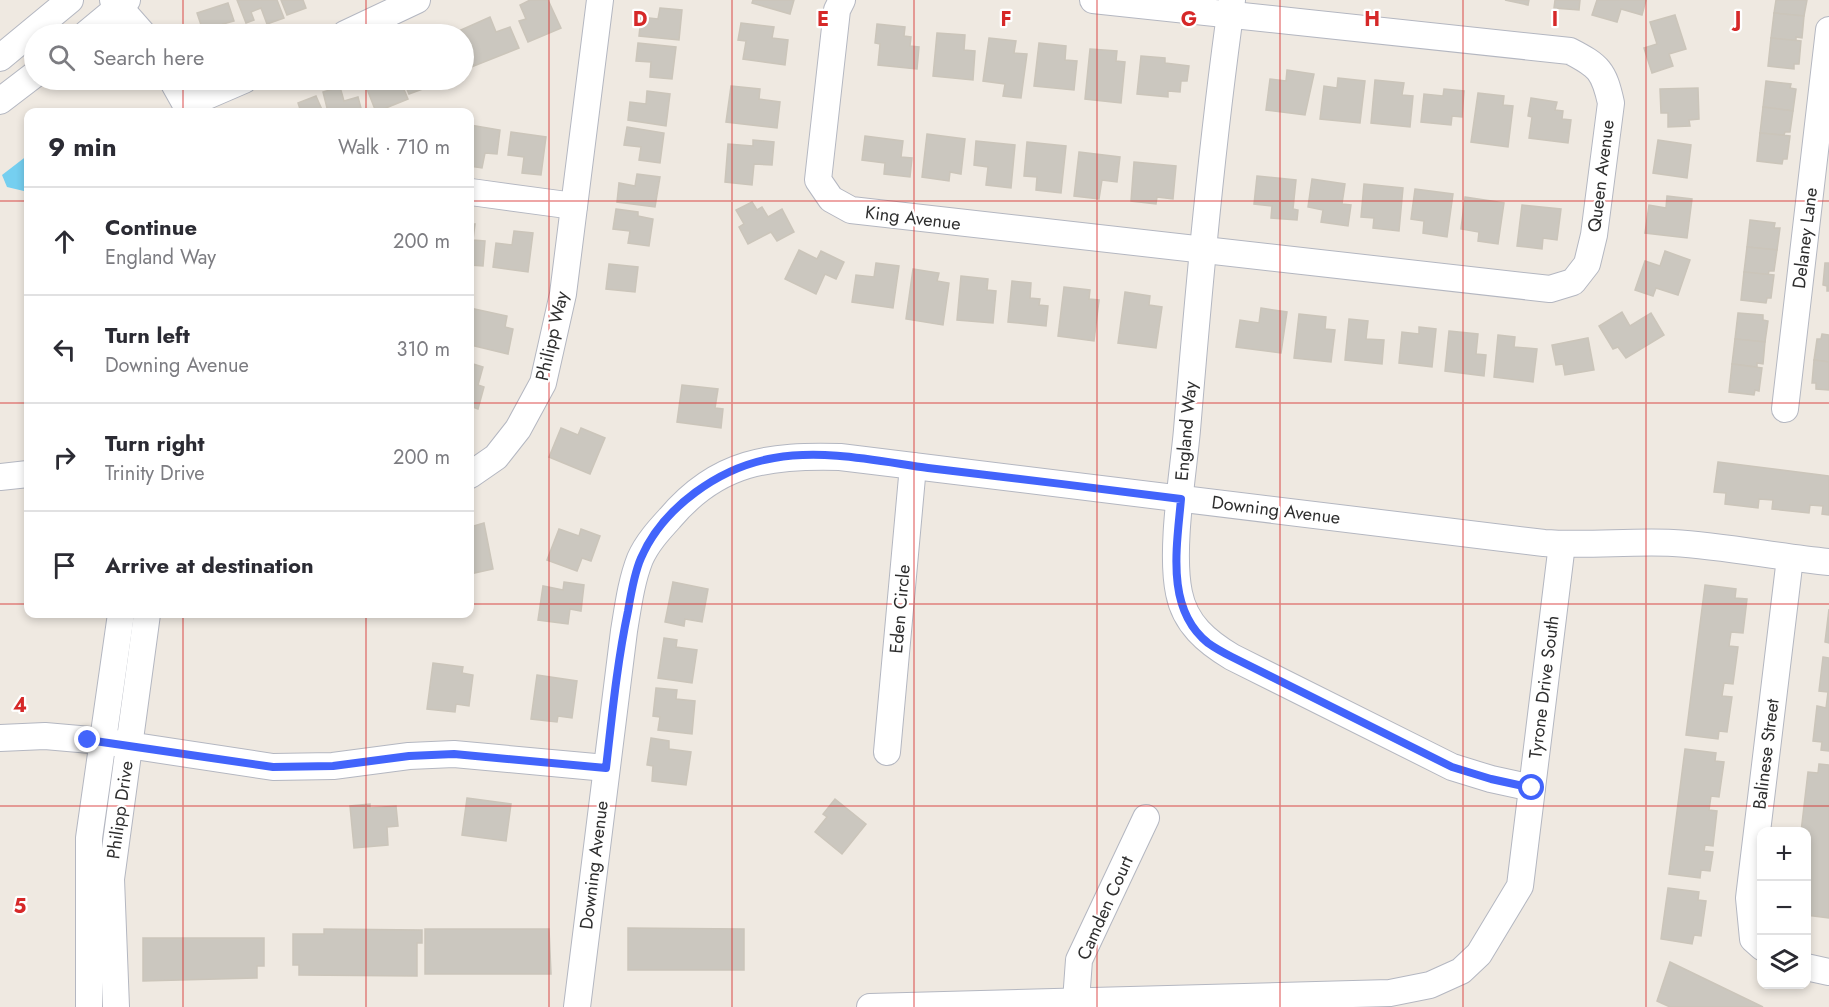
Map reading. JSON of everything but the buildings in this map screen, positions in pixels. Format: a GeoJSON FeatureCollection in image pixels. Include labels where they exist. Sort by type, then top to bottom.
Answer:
{"type":"FeatureCollection","features":[{"type":"Feature","properties":{"kind":"street"},"geometry":{"type":"LineString","coordinates":[[41,24],[70,0]]}},
{"type":"Feature","properties":{"kind":"street"},"geometry":{"type":"LineString","coordinates":[[366,24],[417,0]]}},
{"type":"Feature","properties":{"kind":"street","name":"Philipp Way"},"geometry":{"type":"LineString","coordinates":[[474,472],[496,457],[518,429],[543,383],[563,294],[600,0]]}},
{"type":"Feature","properties":{"kind":"street","name":"King Avenue"},"geometry":{"type":"LineString","coordinates":[[842,0],[837,10],[818,180],[831,199],[851,210],[1203,252]]}},
{"type":"Feature","properties":{"kind":"street"},"geometry":{"type":"LineString","coordinates":[[1093,0],[1231,7]]}},
{"type":"Feature","properties":{"kind":"street"},"geometry":{"type":"LineString","coordinates":[[97,24],[120,2],[136,24]]}},
{"type":"Feature","properties":{"kind":"street","name":"England Way"},"geometry":{"type":"LineString","coordinates":[[1231,7],[1203,252],[1181,499],[1176,564],[1179,594],[1193,625],[1207,642],[1232,657],[1452,767],[1532,788]]}},
{"type":"Feature","properties":{"kind":"street","name":"Queen Avenue"},"geometry":{"type":"LineString","coordinates":[[1203,252],[1550,289],[1573,282],[1587,264],[1594,235],[1611,103],[1606,82],[1596,65],[1570,51],[1231,7]]}},
{"type":"Feature","properties":{"kind":"street","name":"Delaney Lane"},"geometry":{"type":"LineString","coordinates":[[1785,410],[1829,30]]}},
{"type":"Feature","properties":{"kind":"street"},"geometry":{"type":"LineString","coordinates":[[0,58],[24,38]]}},
{"type":"Feature","properties":{"kind":"street"},"geometry":{"type":"LineString","coordinates":[[0,101],[24,83]]}},
{"type":"Feature","properties":{"kind":"street"},"geometry":{"type":"LineString","coordinates":[[177,90],[186,108]]}},
{"type":"Feature","properties":{"kind":"street"},"geometry":{"type":"LineString","coordinates":[[189,108],[224,90]]}},
{"type":"Feature","properties":{"kind":"street"},"geometry":{"type":"LineString","coordinates":[[474,192],[574,206]]}},
{"type":"Feature","properties":{"kind":"street","name":"Downing Avenue"},"geometry":{"type":"LineString","coordinates":[[577,1007],[624,631],[633,582],[641,557],[654,536],[677,509],[707,483],[725,472],[774,458],[840,457],[1562,544],[1676,543],[1829,562]]}},
{"type":"Feature","properties":{"kind":"street","name":"Eden Circle"},"geometry":{"type":"LineString","coordinates":[[887,752],[914,466]]}},
{"type":"Feature","properties":{"kind":"street"},"geometry":{"type":"LineString","coordinates":[[0,477],[24,474]]}},
{"type":"Feature","properties":{"kind":"street","name":"Tyrone Drive South"},"geometry":{"type":"LineString","coordinates":[[870,1007],[1390,993],[1430,985],[1461,971],[1479,954],[1520,886],[1562,544]]}},
{"type":"Feature","properties":{"kind":"street","name":"Balinese Street"},"geometry":{"type":"LineString","coordinates":[[1757,943],[1753,939],[1749,898],[1790,558]]}},
{"type":"Feature","properties":{"kind":"street","name":"Philipp Drive"},"geometry":{"type":"LineString","coordinates":[[89,1007],[88,848],[120,618]]}},
{"type":"Feature","properties":{"kind":"street","name":"Philipp Drive"},"geometry":{"type":"LineString","coordinates":[[116,1007],[111,879],[146,618]]}},
{"type":"Feature","properties":{"kind":"street"},"geometry":{"type":"LineString","coordinates":[[0,738],[45,736],[102,741],[273,767],[333,766],[409,756],[454,754],[606,768]]}},
{"type":"Feature","properties":{"kind":"street","name":"Camden Court"},"geometry":{"type":"LineString","coordinates":[[1076,1001],[1079,960],[1146,818]]}},
{"type":"Feature","properties":{"kind":"street"},"geometry":{"type":"LineString","coordinates":[[1811,968],[1829,972]]}},
{"type":"Feature","properties":{"kind":"water"},"geometry":{"type":"Polygon","coordinates":[[[24,158],[24,191],[7,187],[2,175],[24,158]]]}},
{"type":"Feature","properties":{"kind":"route"},"geometry":{"type":"LineString","coordinates":[[88,740],[273,767],[333,766],[409,756],[454,754],[606,768],[624,631],[633,582],[641,557],[654,536],[677,509],[707,483],[725,472],[750,463],[796,455],[840,457],[1181,499],[1176,564],[1179,594],[1193,625],[1207,642],[1232,657],[1452,767],[1532,788]]}}]}
